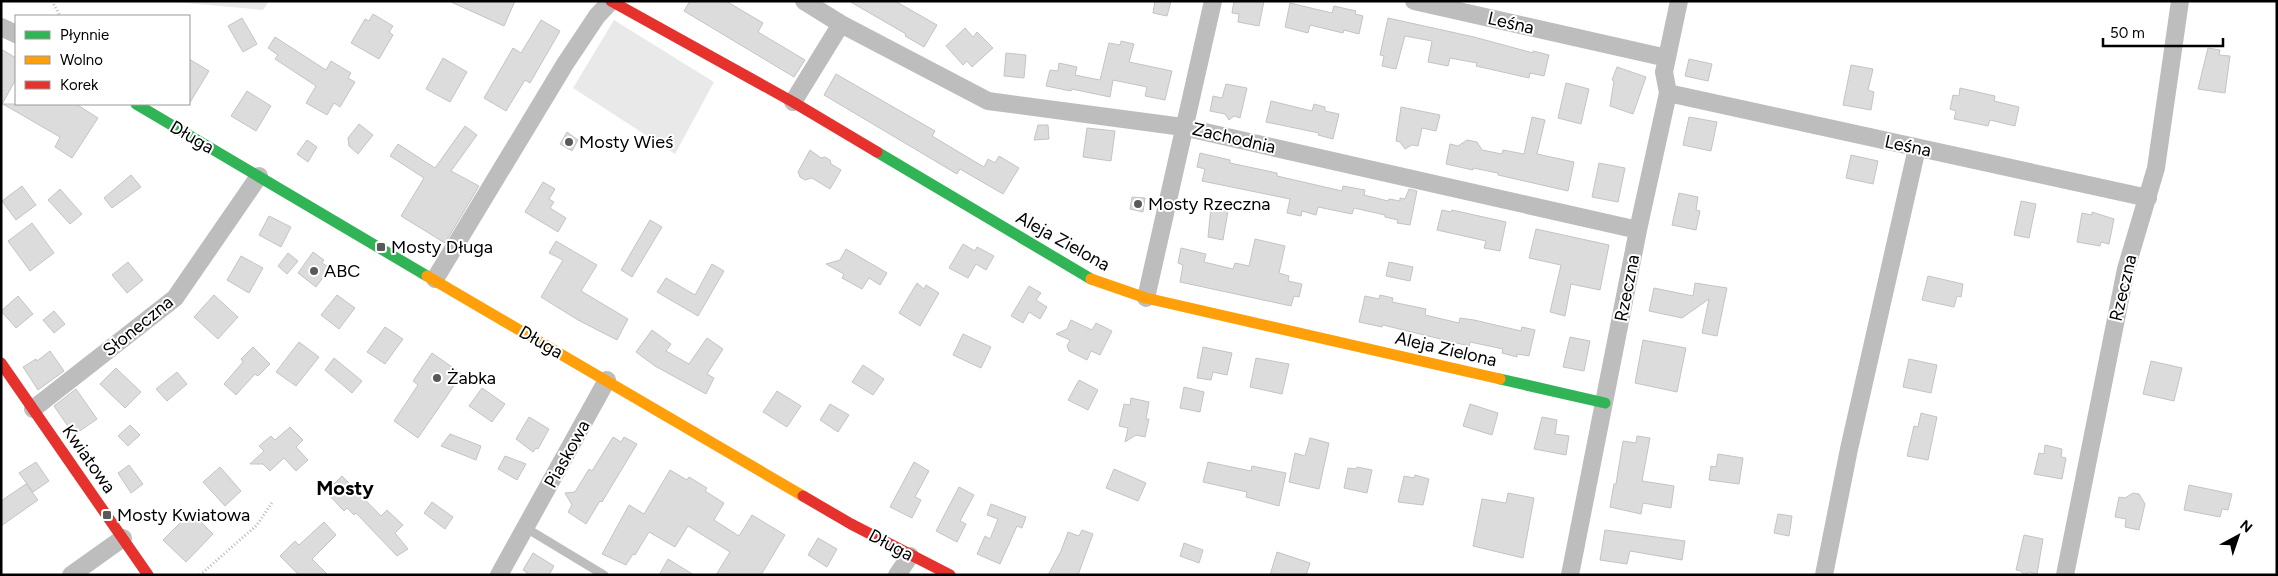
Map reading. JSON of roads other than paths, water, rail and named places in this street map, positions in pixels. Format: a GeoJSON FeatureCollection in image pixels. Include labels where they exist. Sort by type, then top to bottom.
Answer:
{"type":"FeatureCollection","features":[{"type":"Feature","properties":{"kind":"street","name":"Aleja Zielona"},"geometry":{"type":"LineString","coordinates":[[611,1],[793,102],[1090,279],[1146,298],[1605,403]]}},
{"type":"Feature","properties":{"kind":"street"},"geometry":{"type":"LineString","coordinates":[[435,279],[565,64],[596,16],[611,1]]}},
{"type":"Feature","properties":{"kind":"street","name":"Zachodnia"},"geometry":{"type":"LineString","coordinates":[[804,1],[841,24],[988,102],[1184,127],[1638,230]]}},
{"type":"Feature","properties":{"kind":"street"},"geometry":{"type":"LineString","coordinates":[[1146,298],[1213,1]]}},
{"type":"Feature","properties":{"kind":"street","name":"Leśna"},"geometry":{"type":"LineString","coordinates":[[1414,1],[1667,58]]}},
{"type":"Feature","properties":{"kind":"street","name":"Rzeczna"},"geometry":{"type":"LineString","coordinates":[[1570,575],[1638,230],[1668,93],[1664,72],[1679,1]]}},
{"type":"Feature","properties":{"kind":"street","name":"Rzeczna"},"geometry":{"type":"LineString","coordinates":[[2065,575],[2126,269],[2156,168],[2180,1]]}},
{"type":"Feature","properties":{"kind":"street"},"geometry":{"type":"LineString","coordinates":[[793,102],[841,24]]}},
{"type":"Feature","properties":{"kind":"street"},"geometry":{"type":"LineString","coordinates":[[1,27],[15,34]]}},
{"type":"Feature","properties":{"kind":"street","name":"Leśna"},"geometry":{"type":"LineString","coordinates":[[1668,93],[2148,198]]}},
{"type":"Feature","properties":{"kind":"street","name":"Długa"},"geometry":{"type":"LineString","coordinates":[[138,105],[778,482],[910,556],[950,575]]}},
{"type":"Feature","properties":{"kind":"street"},"geometry":{"type":"LineString","coordinates":[[1824,575],[1848,449],[1917,148]]}},
{"type":"Feature","properties":{"kind":"street","name":"Słoneczna"},"geometry":{"type":"LineString","coordinates":[[33,409],[175,298],[259,176]]}},
{"type":"Feature","properties":{"kind":"street","name":"Kwiatowa"},"geometry":{"type":"LineString","coordinates":[[1,363],[148,575]]}},
{"type":"Feature","properties":{"kind":"street","name":"Piaskowa"},"geometry":{"type":"LineString","coordinates":[[499,575],[607,380]]}},
{"type":"Feature","properties":{"kind":"street"},"geometry":{"type":"LineString","coordinates":[[71,575],[123,538]]}},
{"type":"Feature","properties":{"kind":"street"},"geometry":{"type":"LineString","coordinates":[[897,575],[910,556]]}},
{"type":"Feature","properties":{"kind":"lane"},"geometry":{"type":"LineString","coordinates":[[526,528],[604,575]]}},
{"type":"Feature","properties":{"kind":"place","name":"Mosty Wieś"},"geometry":{"type":"Point","coordinates":[569,142]}},
{"type":"Feature","properties":{"kind":"place","name":"Mosty Rzeczna"},"geometry":{"type":"Point","coordinates":[1138,204]}},
{"type":"Feature","properties":{"kind":"place","name":"Mosty Długa"},"geometry":{"type":"Point","coordinates":[381,247]}},
{"type":"Feature","properties":{"kind":"place","name":"ABC"},"geometry":{"type":"Point","coordinates":[314,271]}},
{"type":"Feature","properties":{"kind":"place","name":"Żabka"},"geometry":{"type":"Point","coordinates":[437,378]}},
{"type":"Feature","properties":{"kind":"place","name":"Mosty Kwiatowa"},"geometry":{"type":"Point","coordinates":[107,515]}},
{"type":"Feature","properties":{"kind":"district","name":"Mosty"},"geometry":{"type":"Point","coordinates":[345,488]}}]}
